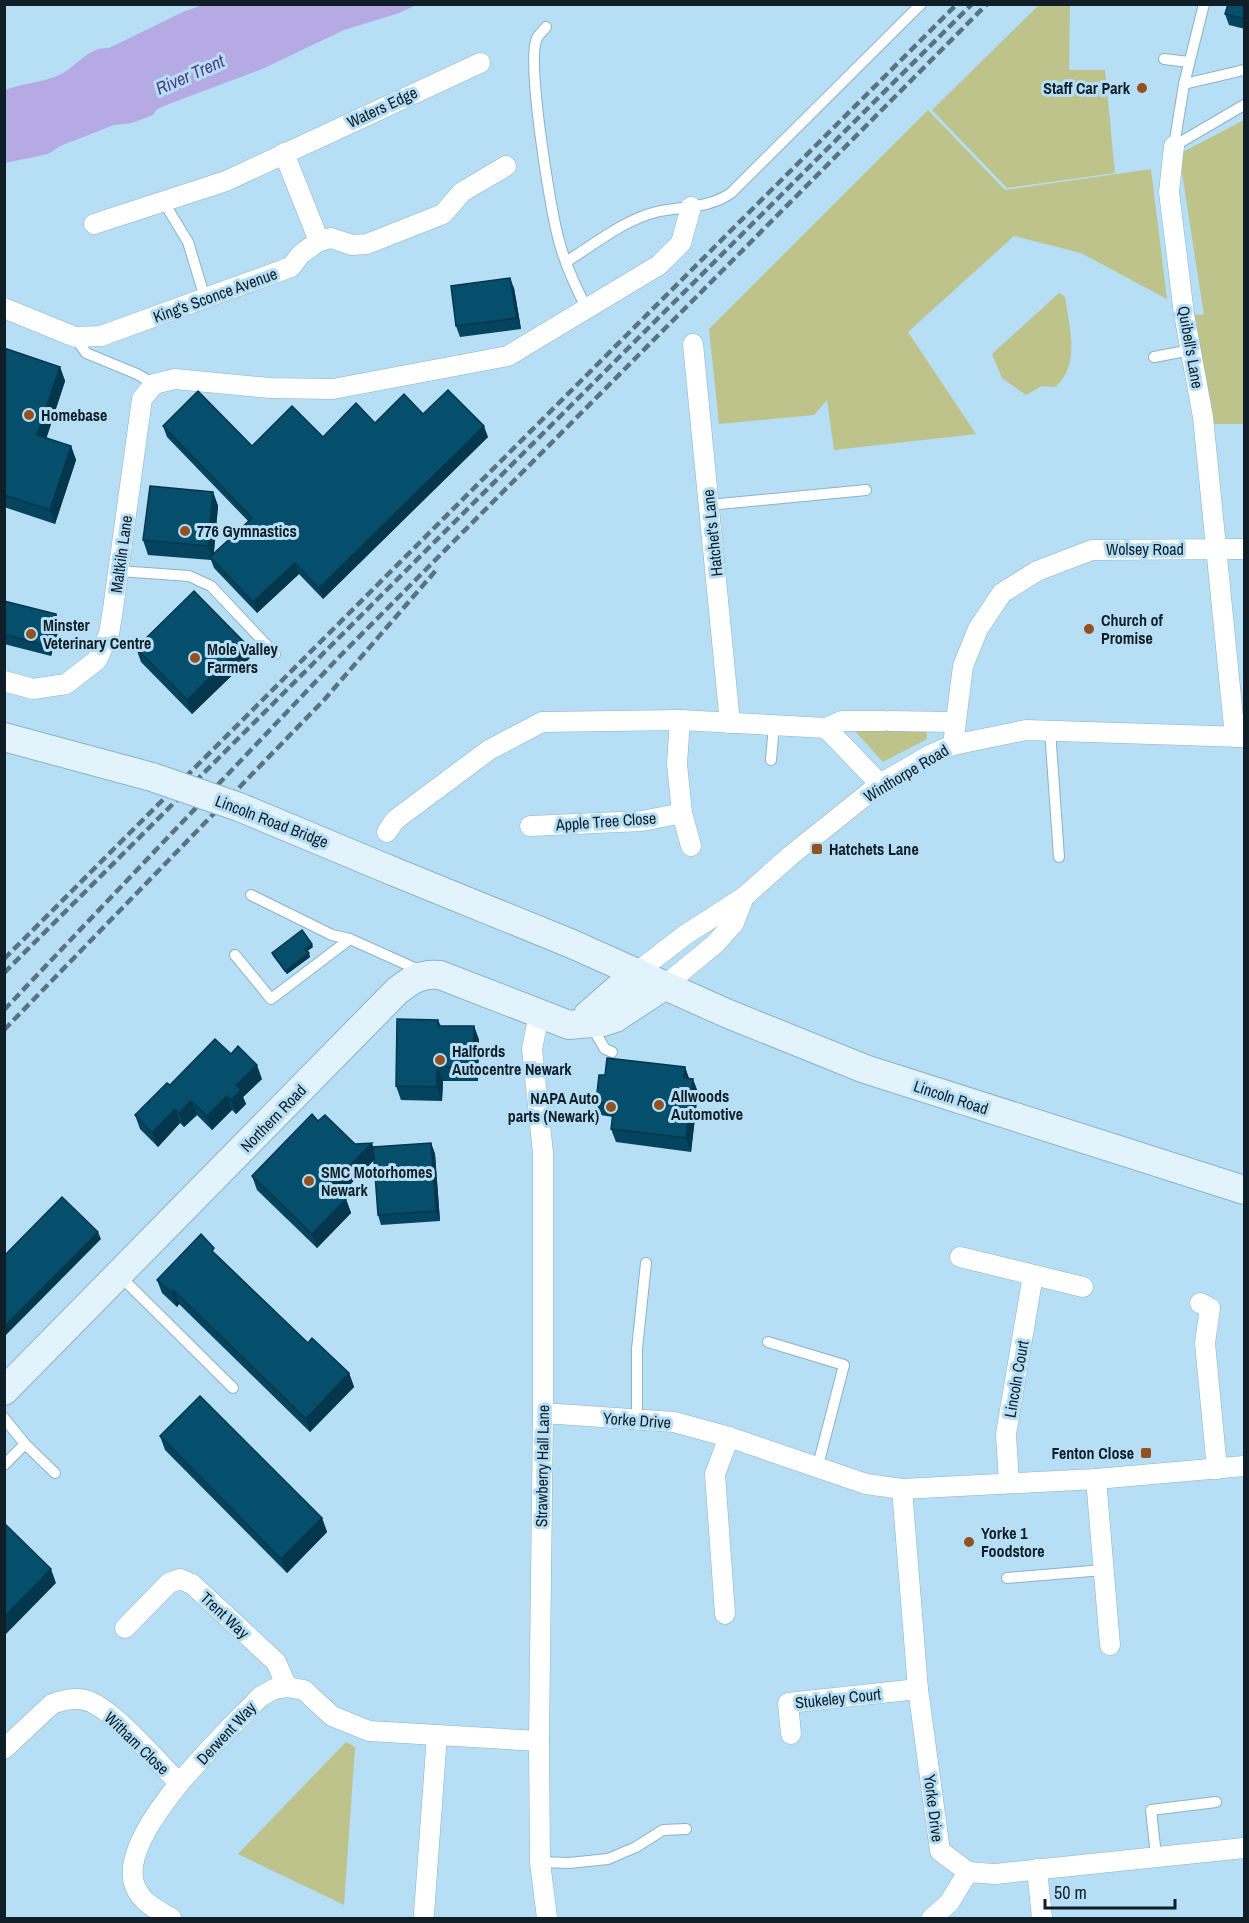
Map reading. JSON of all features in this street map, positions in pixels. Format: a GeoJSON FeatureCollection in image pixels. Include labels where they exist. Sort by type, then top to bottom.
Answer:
{"type":"FeatureCollection","features":[{"type":"Feature","properties":{"kind":"main road","name":"Lincoln Road Bridge"},"geometry":{"type":"LineString","coordinates":[[4,737],[152,777],[239,807],[637,972]]}},
{"type":"Feature","properties":{"kind":"main road","name":"Lincoln Road"},"geometry":{"type":"LineString","coordinates":[[637,972],[664,986],[865,1069],[1245,1190]]}},
{"type":"Feature","properties":{"kind":"main road"},"geometry":{"type":"LineString","coordinates":[[588,1022],[588,1015],[637,972]]}},
{"type":"Feature","properties":{"kind":"main road"},"geometry":{"type":"LineString","coordinates":[[427,974],[440,975],[569,1025],[603,1022],[615,1018],[664,986]]}},
{"type":"Feature","properties":{"kind":"main road","name":"Northern Road"},"geometry":{"type":"LineString","coordinates":[[4,1391],[397,991],[413,978],[427,974]]}},
{"type":"Feature","properties":{"kind":"street","name":"Waters Edge"},"geometry":{"type":"LineString","coordinates":[[94,224],[226,181],[480,63]]}},
{"type":"Feature","properties":{"kind":"street","name":"Quibell's Lane"},"geometry":{"type":"LineString","coordinates":[[1174,146],[1169,192],[1184,314],[1203,417],[1215,549],[1240,737]]}},
{"type":"Feature","properties":{"kind":"street"},"geometry":{"type":"LineString","coordinates":[[284,153],[319,241],[331,238],[352,245],[367,244],[443,214],[462,192],[506,166]]}},
{"type":"Feature","properties":{"kind":"street"},"geometry":{"type":"LineString","coordinates":[[154,384],[174,378],[270,388],[333,388],[508,356],[671,255],[681,243],[691,207]]}},
{"type":"Feature","properties":{"kind":"street","name":"King's Sconce Avenue"},"geometry":{"type":"LineString","coordinates":[[4,308],[75,336],[101,336],[291,267],[301,254],[319,241]]}},
{"type":"Feature","properties":{"kind":"street","name":"Hatchet's Lane"},"geometry":{"type":"LineString","coordinates":[[693,344],[730,723]]}},
{"type":"Feature","properties":{"kind":"street","name":"Maltkiln Lane"},"geometry":{"type":"LineString","coordinates":[[4,681],[33,689],[66,684],[97,660],[109,634],[142,399],[154,384]]}},
{"type":"Feature","properties":{"kind":"street","name":"Wolsey Road"},"geometry":{"type":"LineString","coordinates":[[952,745],[963,666],[978,629],[1002,593],[1037,571],[1092,550],[1245,549]]}},
{"type":"Feature","properties":{"kind":"street"},"geometry":{"type":"LineString","coordinates":[[680,720],[677,764],[682,813],[691,846]]}},
{"type":"Feature","properties":{"kind":"street"},"geometry":{"type":"LineString","coordinates":[[387,832],[395,820],[489,750],[542,722],[680,720],[826,728],[842,721],[954,722]]}},
{"type":"Feature","properties":{"kind":"street"},"geometry":{"type":"LineString","coordinates":[[826,728],[880,784]]}},
{"type":"Feature","properties":{"kind":"street","name":"Winthorpe Road"},"geometry":{"type":"LineString","coordinates":[[637,972],[685,935],[744,897],[880,784],[952,745],[969,739],[1026,730],[1240,737]]}},
{"type":"Feature","properties":{"kind":"street","name":"Apple Tree Close"},"geometry":{"type":"LineString","coordinates":[[530,826],[642,821],[682,813]]}},
{"type":"Feature","properties":{"kind":"street","name":"Winthorpe Road"},"geometry":{"type":"LineString","coordinates":[[664,986],[716,944],[734,923],[744,897]]}},
{"type":"Feature","properties":{"kind":"street","name":"Strawberry Hall Lane"},"geometry":{"type":"LineString","coordinates":[[539,1015],[532,1049],[543,1153],[539,1740],[540,1862],[547,1918]]}},
{"type":"Feature","properties":{"kind":"street"},"geometry":{"type":"LineString","coordinates":[[960,1257],[1083,1287]]}},
{"type":"Feature","properties":{"kind":"street","name":"Lincoln Court"},"geometry":{"type":"LineString","coordinates":[[1009,1483],[1006,1434],[1033,1275]]}},
{"type":"Feature","properties":{"kind":"street"},"geometry":{"type":"LineString","coordinates":[[1200,1303],[1210,1308],[1205,1343],[1217,1469]]}},
{"type":"Feature","properties":{"kind":"street","name":"Yorke Drive"},"geometry":{"type":"LineString","coordinates":[[543,1413],[674,1422],[729,1437],[866,1484],[902,1489],[1096,1479],[1245,1466]]}},
{"type":"Feature","properties":{"kind":"street"},"geometry":{"type":"LineString","coordinates":[[725,1614],[715,1473],[729,1437]]}},
{"type":"Feature","properties":{"kind":"street"},"geometry":{"type":"LineString","coordinates":[[1096,1479],[1110,1645]]}},
{"type":"Feature","properties":{"kind":"street","name":"Yorke Drive"},"geometry":{"type":"LineString","coordinates":[[902,1489],[918,1689],[940,1851],[968,1872]]}},
{"type":"Feature","properties":{"kind":"street","name":"Trent Way"},"geometry":{"type":"LineString","coordinates":[[125,1628],[169,1583],[180,1579],[186,1581],[276,1662],[287,1687]]}},
{"type":"Feature","properties":{"kind":"street"},"geometry":{"type":"LineString","coordinates":[[287,1687],[304,1690],[332,1716],[369,1731],[539,1740]]}},
{"type":"Feature","properties":{"kind":"street","name":"Derwent Way"},"geometry":{"type":"LineString","coordinates":[[171,1918],[148,1904],[135,1887],[132,1875],[135,1853],[142,1838],[161,1806],[179,1783],[260,1697],[274,1689],[287,1687]]}},
{"type":"Feature","properties":{"kind":"street","name":"Stukeley Court"},"geometry":{"type":"LineString","coordinates":[[791,1734],[788,1703],[918,1689]]}},
{"type":"Feature","properties":{"kind":"street","name":"Witham Close"},"geometry":{"type":"LineString","coordinates":[[4,1749],[52,1704],[62,1700],[84,1700],[109,1715],[179,1783]]}},
{"type":"Feature","properties":{"kind":"street"},"geometry":{"type":"LineString","coordinates":[[424,1914],[437,1735]]}},
{"type":"Feature","properties":{"kind":"street"},"geometry":{"type":"LineString","coordinates":[[932,1918],[949,1903],[968,1872],[995,1874],[1245,1848]]}},
{"type":"Feature","properties":{"kind":"street"},"geometry":{"type":"LineString","coordinates":[[1037,1869],[1042,1918]]}},
{"type":"Feature","properties":{"kind":"lane"},"geometry":{"type":"LineString","coordinates":[[566,262],[632,222],[654,213],[718,203],[731,193],[921,4]]}},
{"type":"Feature","properties":{"kind":"lane"},"geometry":{"type":"LineString","coordinates":[[1174,146],[1184,84],[1204,4]]}},
{"type":"Feature","properties":{"kind":"lane"},"geometry":{"type":"LineString","coordinates":[[546,27],[537,38],[534,74],[548,185],[558,238],[587,309]]}},
{"type":"Feature","properties":{"kind":"lane"},"geometry":{"type":"LineString","coordinates":[[1164,59],[1189,62]]}},
{"type":"Feature","properties":{"kind":"lane"},"geometry":{"type":"LineString","coordinates":[[1184,84],[1245,70]]}},
{"type":"Feature","properties":{"kind":"lane"},"geometry":{"type":"LineString","coordinates":[[1174,146],[1245,105]]}},
{"type":"Feature","properties":{"kind":"lane"},"geometry":{"type":"LineString","coordinates":[[163,201],[188,242],[206,298]]}},
{"type":"Feature","properties":{"kind":"lane"},"geometry":{"type":"LineString","coordinates":[[75,336],[86,353],[137,374],[154,384]]}},
{"type":"Feature","properties":{"kind":"lane"},"geometry":{"type":"LineString","coordinates":[[1154,357],[1191,350]]}},
{"type":"Feature","properties":{"kind":"lane"},"geometry":{"type":"LineString","coordinates":[[709,505],[866,490]]}},
{"type":"Feature","properties":{"kind":"lane"},"geometry":{"type":"LineString","coordinates":[[119,571],[189,576],[211,586],[275,654]]}},
{"type":"Feature","properties":{"kind":"lane"},"geometry":{"type":"LineString","coordinates":[[771,760],[774,724]]}},
{"type":"Feature","properties":{"kind":"lane"},"geometry":{"type":"LineString","coordinates":[[1050,730],[1059,857]]}},
{"type":"Feature","properties":{"kind":"lane"},"geometry":{"type":"LineString","coordinates":[[251,895],[332,935],[350,939],[427,974]]}},
{"type":"Feature","properties":{"kind":"lane"},"geometry":{"type":"LineString","coordinates":[[236,955],[271,999],[350,939]]}},
{"type":"Feature","properties":{"kind":"lane"},"geometry":{"type":"LineString","coordinates":[[588,1022],[605,1049],[612,1052]]}},
{"type":"Feature","properties":{"kind":"lane"},"geometry":{"type":"LineString","coordinates":[[637,1419],[637,1349],[646,1263]]}},
{"type":"Feature","properties":{"kind":"lane"},"geometry":{"type":"LineString","coordinates":[[118,1275],[233,1388]]}},
{"type":"Feature","properties":{"kind":"lane"},"geometry":{"type":"LineString","coordinates":[[768,1342],[844,1365],[817,1469]]}},
{"type":"Feature","properties":{"kind":"lane"},"geometry":{"type":"LineString","coordinates":[[4,1418],[25,1444],[55,1473]]}},
{"type":"Feature","properties":{"kind":"lane"},"geometry":{"type":"LineString","coordinates":[[4,1465],[25,1444]]}},
{"type":"Feature","properties":{"kind":"lane"},"geometry":{"type":"LineString","coordinates":[[1007,1578],[1103,1570]]}},
{"type":"Feature","properties":{"kind":"lane"},"geometry":{"type":"LineString","coordinates":[[1156,1856],[1152,1810],[1216,1802]]}},
{"type":"Feature","properties":{"kind":"lane"},"geometry":{"type":"LineString","coordinates":[[540,1862],[569,1863],[608,1859],[636,1847],[663,1830],[686,1829]]}},
{"type":"Feature","properties":{"kind":"green space"},"geometry":{"type":"Polygon","coordinates":[[[1039,5],[1070,5],[1069,70],[1105,70],[1115,173],[1007,188],[932,110],[1039,5]]]}},
{"type":"Feature","properties":{"kind":"green space"},"geometry":{"type":"Polygon","coordinates":[[[928,110],[1005,190],[1151,169],[1167,299],[1081,253],[1014,236],[908,332],[976,434],[834,450],[827,400],[814,415],[719,424],[709,329],[928,110]]]}},
{"type":"Feature","properties":{"kind":"green space"},"geometry":{"type":"Polygon","coordinates":[[[1244,120],[1244,424],[1204,424],[1184,314],[1204,315],[1179,154],[1244,120]]]}},
{"type":"Feature","properties":{"kind":"green space"},"geometry":{"type":"Polygon","coordinates":[[[1059,293],[1065,297],[1070,333],[1071,357],[1068,368],[1055,387],[1042,386],[1026,395],[1002,378],[992,354],[1059,293]]]}},
{"type":"Feature","properties":{"kind":"green space"},"geometry":{"type":"Polygon","coordinates":[[[853,729],[926,729],[927,739],[883,762],[853,729]]]}},
{"type":"Feature","properties":{"kind":"green space"},"geometry":{"type":"Polygon","coordinates":[[[346,1742],[355,1747],[344,1905],[238,1854],[346,1742]]]}},
{"type":"Feature","properties":{"kind":"water","name":"River Trent"},"geometry":{"type":"Polygon","coordinates":[[[205,4],[416,5],[399,13],[344,30],[262,69],[157,109],[153,115],[132,123],[114,125],[60,146],[48,154],[5,163],[5,90],[59,75],[94,51],[109,48],[183,12],[205,4]]]}},
{"type":"Feature","properties":{"kind":"building"},"geometry":{"type":"Polygon","coordinates":[[[1228,4],[1245,4],[1245,19],[1225,14],[1228,4]]]}},
{"type":"Feature","properties":{"kind":"building"},"geometry":{"type":"Polygon","coordinates":[[[510,278],[517,318],[456,326],[451,286],[510,278]]]}},
{"type":"Feature","properties":{"kind":"building","name":"Homebase"},"geometry":{"type":"Polygon","coordinates":[[[4,348],[60,367],[37,435],[71,446],[50,510],[4,495],[4,348]]]}},
{"type":"Feature","properties":{"kind":"building"},"geometry":{"type":"Polygon","coordinates":[[[448,390],[484,426],[319,588],[295,563],[253,602],[210,557],[252,518],[163,426],[198,391],[252,446],[292,406],[323,437],[356,403],[375,423],[404,394],[423,414],[448,390]]]}},
{"type":"Feature","properties":{"kind":"building"},"geometry":{"type":"Polygon","coordinates":[[[150,486],[213,492],[208,546],[143,540],[150,486]]]}},
{"type":"Feature","properties":{"kind":"building"},"geometry":{"type":"Polygon","coordinates":[[[194,591],[245,643],[187,700],[136,648],[194,591]]]}},
{"type":"Feature","properties":{"kind":"building","name":"Minster Veterinary Centre"},"geometry":{"type":"Polygon","coordinates":[[[4,601],[56,614],[47,646],[4,634],[4,601]]]}},
{"type":"Feature","properties":{"kind":"building"},"geometry":{"type":"Polygon","coordinates":[[[302,930],[312,944],[305,949],[309,953],[285,971],[272,953],[302,930]]]}},
{"type":"Feature","properties":{"kind":"building","name":"Halfords Autocentre Newark"},"geometry":{"type":"Polygon","coordinates":[[[397,1019],[438,1020],[438,1026],[474,1026],[473,1067],[437,1067],[437,1087],[396,1086],[397,1019]]]}},
{"type":"Feature","properties":{"kind":"building"},"geometry":{"type":"Polygon","coordinates":[[[215,1039],[231,1054],[238,1046],[257,1065],[236,1085],[241,1090],[231,1100],[227,1096],[207,1116],[191,1101],[179,1113],[175,1109],[152,1133],[135,1115],[167,1083],[170,1085],[215,1039]]]}},
{"type":"Feature","properties":{"kind":"building","name":"Allwoods Automotive"},"geometry":{"type":"Polygon","coordinates":[[[607,1058],[685,1067],[684,1078],[693,1079],[686,1138],[611,1129],[614,1104],[596,1102],[599,1075],[605,1075],[607,1058]]]}},
{"type":"Feature","properties":{"kind":"building","name":"SMC Motorhomes Newark"},"geometry":{"type":"Polygon","coordinates":[[[312,1114],[318,1121],[325,1115],[355,1144],[372,1143],[331,1185],[346,1199],[312,1234],[252,1176],[312,1114]]]}},
{"type":"Feature","properties":{"kind":"building"},"geometry":{"type":"Polygon","coordinates":[[[431,1143],[436,1211],[378,1215],[373,1147],[431,1143]]]}},
{"type":"Feature","properties":{"kind":"building"},"geometry":{"type":"Polygon","coordinates":[[[62,1197],[98,1232],[4,1327],[4,1256],[62,1197]]]}},
{"type":"Feature","properties":{"kind":"building"},"geometry":{"type":"Polygon","coordinates":[[[201,1234],[214,1248],[212,1251],[308,1343],[312,1338],[349,1373],[306,1419],[174,1291],[172,1293],[157,1280],[201,1234]]]}},
{"type":"Feature","properties":{"kind":"building"},"geometry":{"type":"Polygon","coordinates":[[[200,1396],[322,1518],[281,1559],[160,1436],[200,1396]]]}},
{"type":"Feature","properties":{"kind":"building"},"geometry":{"type":"Polygon","coordinates":[[[4,1523],[51,1569],[4,1617],[4,1523]]]}},
{"type":"Feature","properties":{"kind":"railway"},"geometry":{"type":"LineString","coordinates":[[4,959],[957,4]]}},
{"type":"Feature","properties":{"kind":"railway"},"geometry":{"type":"LineString","coordinates":[[4,973],[972,4]]}},
{"type":"Feature","properties":{"kind":"railway"},"geometry":{"type":"LineString","coordinates":[[4,1010],[341,655],[987,4]]}},
{"type":"Feature","properties":{"kind":"railway"},"geometry":{"type":"LineString","coordinates":[[4,1030],[324,700],[438,568]]}},
{"type":"Feature","properties":{"kind":"place","name":"Staff Car Park"},"geometry":{"type":"Point","coordinates":[1142,88]}},
{"type":"Feature","properties":{"kind":"place","name":"Homebase"},"geometry":{"type":"Point","coordinates":[29,415]}},
{"type":"Feature","properties":{"kind":"place","name":"776 Gymnastics"},"geometry":{"type":"Point","coordinates":[185,531]}},
{"type":"Feature","properties":{"kind":"place","name":"Church of Promise"},"geometry":{"type":"Point","coordinates":[1089,629]}},
{"type":"Feature","properties":{"kind":"place","name":"Minster Veterinary Centre"},"geometry":{"type":"Point","coordinates":[31,634]}},
{"type":"Feature","properties":{"kind":"place","name":"Mole Valley Farmers"},"geometry":{"type":"Point","coordinates":[195,658]}},
{"type":"Feature","properties":{"kind":"place","name":"Hatchets Lane"},"geometry":{"type":"Point","coordinates":[817,849]}},
{"type":"Feature","properties":{"kind":"place","name":"Halfords Autocentre Newark"},"geometry":{"type":"Point","coordinates":[440,1060]}},
{"type":"Feature","properties":{"kind":"place","name":"Allwoods Automotive"},"geometry":{"type":"Point","coordinates":[659,1105]}},
{"type":"Feature","properties":{"kind":"place","name":"NAPA Auto parts (Newark)"},"geometry":{"type":"Point","coordinates":[611,1107]}},
{"type":"Feature","properties":{"kind":"place","name":"SMC Motorhomes Newark"},"geometry":{"type":"Point","coordinates":[309,1181]}},
{"type":"Feature","properties":{"kind":"place","name":"Fenton Close"},"geometry":{"type":"Point","coordinates":[1146,1453]}},
{"type":"Feature","properties":{"kind":"place","name":"Yorke 1 Foodstore"},"geometry":{"type":"Point","coordinates":[969,1542]}}]}
